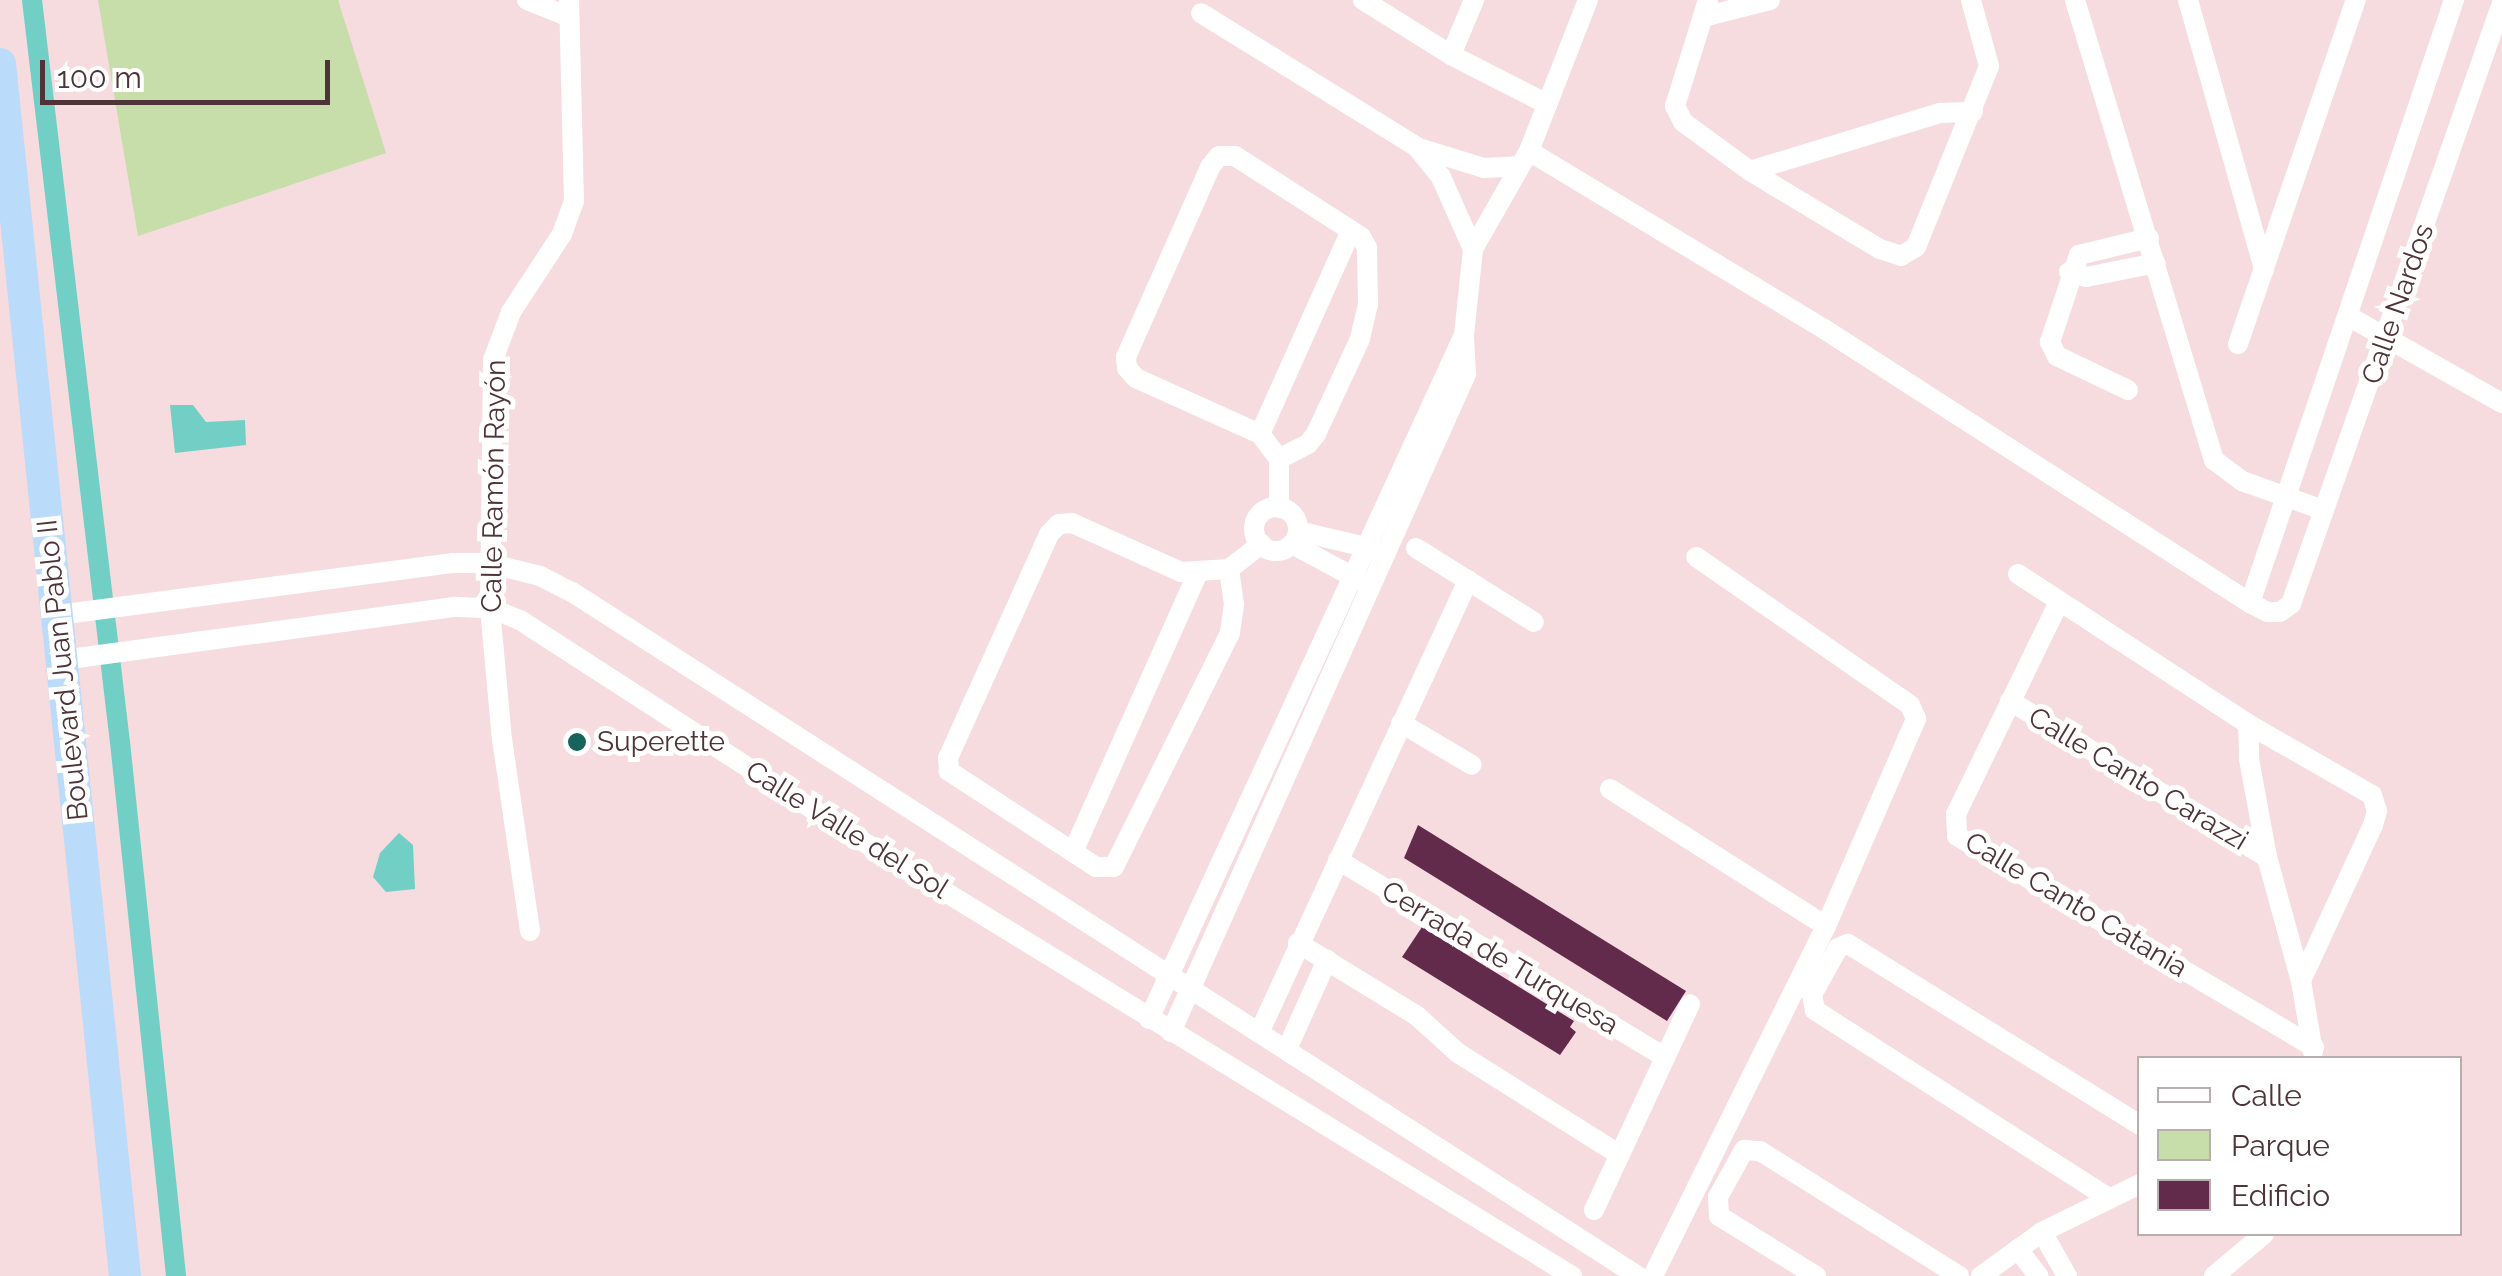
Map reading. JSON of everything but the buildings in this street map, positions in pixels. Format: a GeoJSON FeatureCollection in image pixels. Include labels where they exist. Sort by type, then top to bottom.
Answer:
{"type":"FeatureCollection","features":[{"type":"Feature","properties":{"kind":"highway","name":"Boulevard Juan Pablo II"},"geometry":{"type":"LineString","coordinates":[[0,64],[72,659],[125,1276]]}},
{"type":"Feature","properties":{"kind":"street"},"geometry":{"type":"LineString","coordinates":[[527,0],[568,8]]}},
{"type":"Feature","properties":{"kind":"street"},"geometry":{"type":"LineString","coordinates":[[1364,0],[1451,54],[1547,104]]}},
{"type":"Feature","properties":{"kind":"street"},"geometry":{"type":"LineString","coordinates":[[1451,54],[1474,0]]}},
{"type":"Feature","properties":{"kind":"street"},"geometry":{"type":"LineString","coordinates":[[1171,1032],[1466,374],[1464,335],[1473,249],[1524,159],[1588,0]]}},
{"type":"Feature","properties":{"kind":"street"},"geometry":{"type":"LineString","coordinates":[[1770,0],[1705,8],[1674,106],[1682,122],[1750,170],[1880,250],[1901,256],[1916,247],[1990,66],[1971,0]]}},
{"type":"Feature","properties":{"kind":"street"},"geometry":{"type":"LineString","coordinates":[[2075,0],[2214,460],[2242,481],[2323,510]]}},
{"type":"Feature","properties":{"kind":"street"},"geometry":{"type":"LineString","coordinates":[[2188,0],[2264,268]]}},
{"type":"Feature","properties":{"kind":"street"},"geometry":{"type":"LineString","coordinates":[[1200,13],[1417,147],[1484,168],[1524,159],[1824,329],[2250,603],[2454,0]]}},
{"type":"Feature","properties":{"kind":"street"},"geometry":{"type":"LineString","coordinates":[[2238,344],[2352,2]]}},
{"type":"Feature","properties":{"kind":"street","name":"Calle Nardos"},"geometry":{"type":"LineString","coordinates":[[2250,603],[2268,612],[2280,612],[2290,604],[2502,3]]}},
{"type":"Feature","properties":{"kind":"street","name":"Calle Ramón Rayón"},"geometry":{"type":"LineString","coordinates":[[530,931],[502,740],[488,563],[498,338],[562,234],[574,201],[568,8]]}},
{"type":"Feature","properties":{"kind":"street"},"geometry":{"type":"LineString","coordinates":[[1750,170],[1940,113],[1972,112]]}},
{"type":"Feature","properties":{"kind":"street"},"geometry":{"type":"LineString","coordinates":[[1417,147],[1441,178],[1473,249]]}},
{"type":"Feature","properties":{"kind":"street"},"geometry":{"type":"LineString","coordinates":[[1279,459],[1308,444],[1316,434],[1366,323],[1367,248],[1351,231],[1235,156],[1219,156],[1202,184],[1126,357],[1127,368],[1136,378],[1260,434],[1279,459],[1279,508]]}},
{"type":"Feature","properties":{"kind":"street"},"geometry":{"type":"LineString","coordinates":[[1260,434],[1351,231]]}},
{"type":"Feature","properties":{"kind":"street"},"geometry":{"type":"LineString","coordinates":[[2128,390],[2057,356],[2051,348],[2069,272],[2079,254],[2148,238]]}},
{"type":"Feature","properties":{"kind":"street"},"geometry":{"type":"LineString","coordinates":[[2069,272],[2086,277],[2156,263]]}},
{"type":"Feature","properties":{"kind":"street"},"geometry":{"type":"LineString","coordinates":[[2348,316],[2502,403]]}},
{"type":"Feature","properties":{"kind":"street"},"geometry":{"type":"LineString","coordinates":[[1148,1018],[1464,335]]}},
{"type":"Feature","properties":{"kind":"street"},"geometry":{"type":"LineString","coordinates":[[1371,586],[1295,538],[1291,513],[1279,508],[1259,516],[1254,530],[1261,544],[1280,551],[1295,538],[1365,546],[1386,555]]}},
{"type":"Feature","properties":{"kind":"street"},"geometry":{"type":"LineString","coordinates":[[1229,569],[1234,604],[1230,633],[1120,863],[1106,869],[1073,852],[952,776],[947,765],[1049,534],[1059,524],[1072,523],[1181,572],[1198,574],[1229,569],[1261,544]]}},
{"type":"Feature","properties":{"kind":"street"},"geometry":{"type":"LineString","coordinates":[[1416,548],[1534,622]]}},
{"type":"Feature","properties":{"kind":"street"},"geometry":{"type":"LineString","coordinates":[[1652,1276],[1826,926],[1912,729],[1914,711],[1696,556]]}},
{"type":"Feature","properties":{"kind":"street"},"geometry":{"type":"LineString","coordinates":[[67,613],[454,563],[488,563],[540,576],[572,592],[1638,1276]]}},
{"type":"Feature","properties":{"kind":"street"},"geometry":{"type":"LineString","coordinates":[[1073,852],[1198,574]]}},
{"type":"Feature","properties":{"kind":"street"},"geometry":{"type":"LineString","coordinates":[[2018,574],[2248,724],[2372,796],[2377,810],[2373,824],[2300,981]]}},
{"type":"Feature","properties":{"kind":"street"},"geometry":{"type":"LineString","coordinates":[[1259,1033],[1468,580]]}},
{"type":"Feature","properties":{"kind":"street","name":"Calle Canto Catania"},"geometry":{"type":"LineString","coordinates":[[2059,602],[1956,814],[1958,836],[2313,1053]]}},
{"type":"Feature","properties":{"kind":"street","name":"Calle Valle del Sol"},"geometry":{"type":"LineString","coordinates":[[72,659],[456,607],[490,608],[520,620],[849,833],[1572,1276]]}},
{"type":"Feature","properties":{"kind":"street","name":"Calle Canto Carazzi"},"geometry":{"type":"LineString","coordinates":[[2010,701],[2267,857]]}},
{"type":"Feature","properties":{"kind":"street"},"geometry":{"type":"LineString","coordinates":[[1401,723],[1472,765]]}},
{"type":"Feature","properties":{"kind":"street"},"geometry":{"type":"LineString","coordinates":[[2248,724],[2249,759],[2267,857],[2300,981],[2313,1053]]}},
{"type":"Feature","properties":{"kind":"street"},"geometry":{"type":"LineString","coordinates":[[1610,790],[1826,926]]}},
{"type":"Feature","properties":{"kind":"street","name":"Cerrada de Turquesa"},"geometry":{"type":"LineString","coordinates":[[1338,860],[1663,1056]]}},
{"type":"Feature","properties":{"kind":"street"},"geometry":{"type":"LineString","coordinates":[[1298,943],[1416,1016],[1458,1053],[1620,1155]]}},
{"type":"Feature","properties":{"kind":"street"},"geometry":{"type":"LineString","coordinates":[[2107,1197],[1816,1010],[1812,995],[1838,948],[1848,944],[2137,1122]]}},
{"type":"Feature","properties":{"kind":"street"},"geometry":{"type":"LineString","coordinates":[[1286,1048],[1327,960]]}},
{"type":"Feature","properties":{"kind":"street"},"geometry":{"type":"LineString","coordinates":[[1594,1210],[1690,1004]]}},
{"type":"Feature","properties":{"kind":"street"},"geometry":{"type":"LineString","coordinates":[[1816,1276],[1719,1216],[1718,1197],[1744,1150],[1760,1151],[1959,1276]]}},
{"type":"Feature","properties":{"kind":"street"},"geometry":{"type":"LineString","coordinates":[[1981,1276],[2042,1232],[2137,1185]]}},
{"type":"Feature","properties":{"kind":"street"},"geometry":{"type":"LineString","coordinates":[[2042,1232],[2067,1276]]}},
{"type":"Feature","properties":{"kind":"street"},"geometry":{"type":"LineString","coordinates":[[2214,1276],[2262,1236]]}},
{"type":"Feature","properties":{"kind":"street"},"geometry":{"type":"LineString","coordinates":[[2018,1249],[2038,1276]]}},
{"type":"Feature","properties":{"kind":"green space"},"geometry":{"type":"Polygon","coordinates":[[[98,0],[338,0],[386,153],[138,236],[98,0]]]}},
{"type":"Feature","properties":{"kind":"water"},"geometry":{"type":"Polygon","coordinates":[[[170,405],[193,405],[206,422],[245,420],[246,445],[175,453],[170,405]]]}},
{"type":"Feature","properties":{"kind":"water"},"geometry":{"type":"Polygon","coordinates":[[[399,833],[413,845],[415,889],[386,892],[373,877],[380,853],[399,833]]]}},
{"type":"Feature","properties":{"kind":"waterway"},"geometry":{"type":"LineString","coordinates":[[32,0],[120,742],[176,1276]]}},
{"type":"Feature","properties":{"kind":"place","name":"Superette"},"geometry":{"type":"Point","coordinates":[577,742]}}]}
